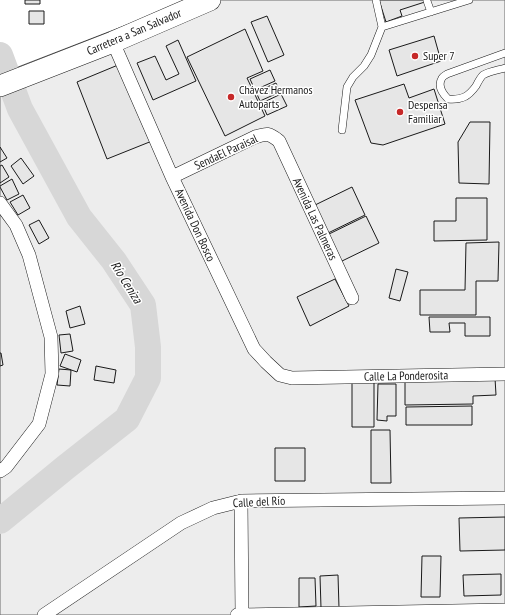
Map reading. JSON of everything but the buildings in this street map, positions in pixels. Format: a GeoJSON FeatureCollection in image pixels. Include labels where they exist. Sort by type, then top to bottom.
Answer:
{"type":"FeatureCollection","features":[{"type":"Feature","properties":{"kind":"main road","name":"Carretera a San Salvador"},"geometry":{"type":"LineString","coordinates":[[0,86],[113,42],[210,0]]}},
{"type":"Feature","properties":{"kind":"street","name":"Avenida Don Bosco"},"geometry":{"type":"LineString","coordinates":[[113,42],[172,178],[254,349],[280,375],[292,378],[307,378]]}},
{"type":"Feature","properties":{"kind":"street","name":"SendaEl Paraisal"},"geometry":{"type":"LineString","coordinates":[[172,178],[255,137],[271,134],[278,140]]}},
{"type":"Feature","properties":{"kind":"street","name":"Avenida Las Palmeras"},"geometry":{"type":"LineString","coordinates":[[278,140],[352,298]]}},
{"type":"Feature","properties":{"kind":"street"},"geometry":{"type":"LineString","coordinates":[[0,203],[16,225],[29,255],[51,337],[52,374],[38,424],[6,467],[0,471]]}},
{"type":"Feature","properties":{"kind":"street","name":"Calle La Ponderosita"},"geometry":{"type":"LineString","coordinates":[[307,378],[505,374]]}},
{"type":"Feature","properties":{"kind":"street","name":"Calle del Río"},"geometry":{"type":"LineString","coordinates":[[44,615],[181,523],[213,508],[241,501],[505,498]]}},
{"type":"Feature","properties":{"kind":"street"},"geometry":{"type":"LineString","coordinates":[[241,501],[242,615]]}},
{"type":"Feature","properties":{"kind":"street"},"geometry":{"type":"LineString","coordinates":[[237,615],[505,610]]}},
{"type":"Feature","properties":{"kind":"lane"},"geometry":{"type":"LineString","coordinates":[[342,130],[347,87],[371,55],[382,27],[376,0]]}},
{"type":"Feature","properties":{"kind":"lane"},"geometry":{"type":"LineString","coordinates":[[382,27],[469,0]]}},
{"type":"Feature","properties":{"kind":"lane"},"geometry":{"type":"LineString","coordinates":[[427,1],[431,12]]}},
{"type":"Feature","properties":{"kind":"lane"},"geometry":{"type":"LineString","coordinates":[[505,53],[447,74],[442,78],[440,86],[443,94],[448,99],[457,100],[472,92],[483,75],[505,68]]}},
{"type":"Feature","properties":{"kind":"shaded area"},"geometry":{"type":"Polygon","coordinates":[[[191,0],[505,0],[505,615],[0,615],[0,74],[191,0]]]}},
{"type":"Feature","properties":{"kind":"waterway","name":"Río Ceniza"},"geometry":{"type":"LineString","coordinates":[[0,55],[20,109],[79,217],[114,261],[143,305],[148,347],[148,378],[127,419],[0,521]]}},
{"type":"Feature","properties":{"kind":"place","name":"Super 7"},"geometry":{"type":"Point","coordinates":[415,56]}},
{"type":"Feature","properties":{"kind":"place","name":"Chávez Hermanos Autoparts"},"geometry":{"type":"Point","coordinates":[231,97]}},
{"type":"Feature","properties":{"kind":"place","name":"Despensa Familiar"},"geometry":{"type":"Point","coordinates":[400,112]}}]}
